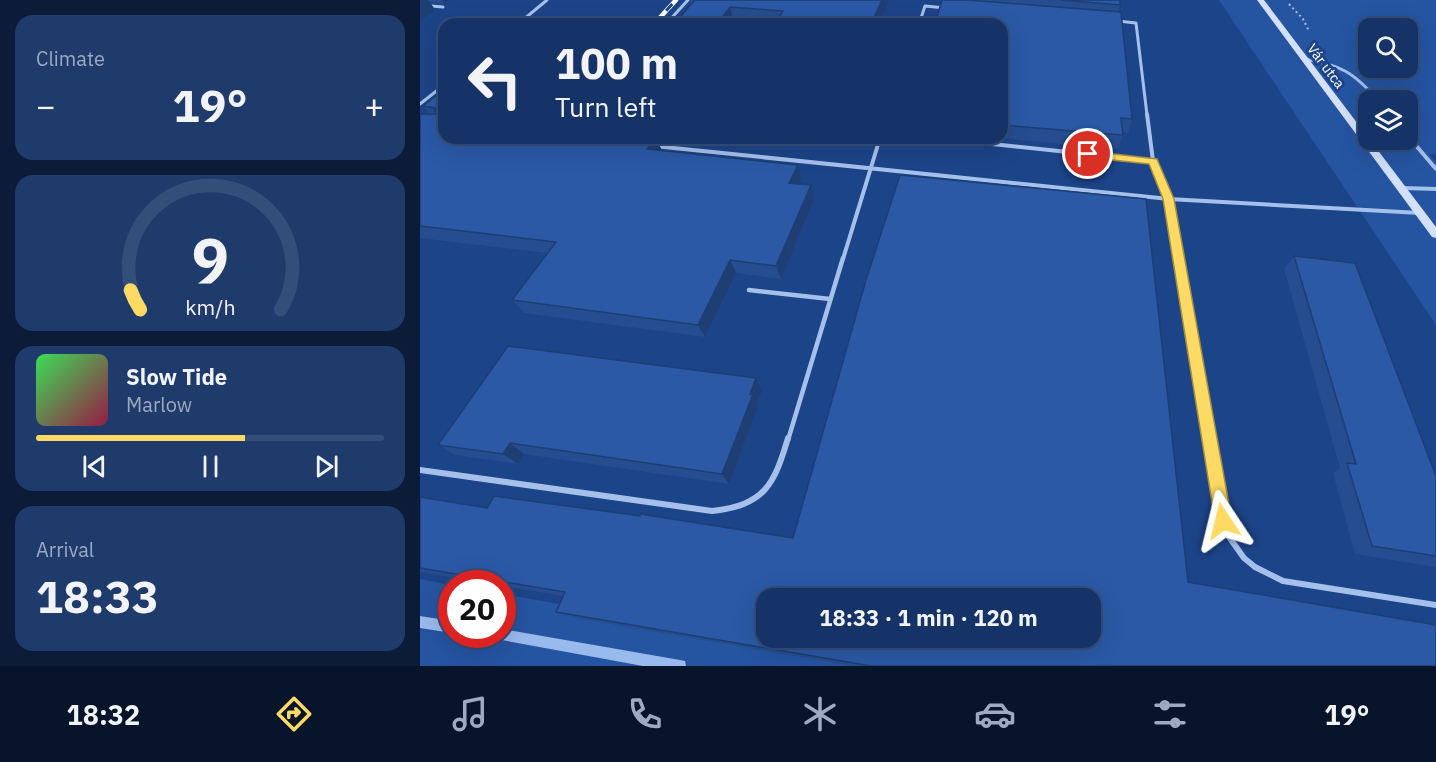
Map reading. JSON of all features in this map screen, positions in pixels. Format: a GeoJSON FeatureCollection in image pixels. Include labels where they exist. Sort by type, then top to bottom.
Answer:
{"type":"FeatureCollection","features":[{"type":"Feature","properties":{"kind":"main road","name":"Vár utca"},"geometry":{"type":"LineString","coordinates":[[1260,0],[1436,234]]}},
{"type":"Feature","properties":{"kind":"lane"},"geometry":{"type":"LineString","coordinates":[[525,18],[547,0]]}},
{"type":"Feature","properties":{"kind":"lane"},"geometry":{"type":"LineString","coordinates":[[672,18],[688,0]]}},
{"type":"Feature","properties":{"kind":"lane"},"geometry":{"type":"LineString","coordinates":[[420,5],[443,7]]}},
{"type":"Feature","properties":{"kind":"lane"},"geometry":{"type":"LineString","coordinates":[[921,18],[925,6],[948,8]]}},
{"type":"Feature","properties":{"kind":"lane"},"geometry":{"type":"LineString","coordinates":[[1113,21],[1136,23],[1153,161],[1169,199],[1223,521],[1235,546],[1256,567],[1283,581],[1436,605]]}},
{"type":"Feature","properties":{"kind":"lane"},"geometry":{"type":"LineString","coordinates":[[1304,59],[1348,69],[1355,73],[1369,90]]}},
{"type":"Feature","properties":{"kind":"lane"},"geometry":{"type":"LineString","coordinates":[[420,104],[438,90]]}},
{"type":"Feature","properties":{"kind":"lane"},"geometry":{"type":"LineString","coordinates":[[420,470],[712,511],[747,504],[763,494],[777,474],[878,144]]}},
{"type":"Feature","properties":{"kind":"lane"},"geometry":{"type":"LineString","coordinates":[[992,144],[1153,161]]}},
{"type":"Feature","properties":{"kind":"lane"},"geometry":{"type":"LineString","coordinates":[[645,145],[1169,199],[1420,213]]}},
{"type":"Feature","properties":{"kind":"lane"},"geometry":{"type":"LineString","coordinates":[[1418,148],[1436,169]]}},
{"type":"Feature","properties":{"kind":"lane"},"geometry":{"type":"LineString","coordinates":[[1401,188],[1436,189]]}},
{"type":"Feature","properties":{"kind":"lane"},"geometry":{"type":"LineString","coordinates":[[749,290],[830,299]]}},
{"type":"Feature","properties":{"kind":"shaded area"},"geometry":{"type":"Polygon","coordinates":[[[1219,0],[1436,0],[1436,154],[1429,154],[1436,162],[1436,325],[1219,0]]]}},
{"type":"Feature","properties":{"kind":"shaded area"},"geometry":{"type":"Polygon","coordinates":[[[420,579],[438,582],[438,648],[516,648],[516,596],[756,639],[756,648],[809,648],[911,666],[420,666],[420,579]]]}},
{"type":"Feature","properties":{"kind":"building"},"geometry":{"type":"Polygon","coordinates":[[[695,0],[882,0],[874,18],[779,18],[783,11],[730,7],[722,18],[679,18],[695,0]]]}},
{"type":"Feature","properties":{"kind":"building"},"geometry":{"type":"Polygon","coordinates":[[[942,0],[1121,12],[1132,119],[1121,118],[1123,135],[1008,125],[1008,18],[937,18],[942,0]]]}},
{"type":"Feature","properties":{"kind":"building"},"geometry":{"type":"Polygon","coordinates":[[[1061,0],[1120,0],[1120,5],[1061,0]]]}},
{"type":"Feature","properties":{"kind":"building"},"geometry":{"type":"Polygon","coordinates":[[[438,94],[438,144],[651,144],[647,149],[798,165],[789,183],[811,185],[776,266],[730,260],[698,325],[512,300],[556,242],[420,226],[420,114],[436,114],[435,108],[423,106],[438,94]]]}},
{"type":"Feature","properties":{"kind":"building"},"geometry":{"type":"Polygon","coordinates":[[[900,175],[1146,199],[1188,582],[1436,625],[1436,666],[871,666],[766,648],[1101,648],[1101,588],[756,588],[756,646],[556,612],[565,592],[516,584],[516,570],[438,571],[420,568],[420,497],[487,508],[494,496],[640,516],[640,514],[793,538],[866,280],[900,175]]]}},
{"type":"Feature","properties":{"kind":"building"},"geometry":{"type":"Polygon","coordinates":[[[1294,256],[1355,263],[1436,476],[1436,556],[1372,546],[1347,463],[1356,464],[1294,256]]]}},
{"type":"Feature","properties":{"kind":"building"},"geometry":{"type":"Polygon","coordinates":[[[508,346],[756,378],[750,394],[753,394],[722,474],[510,443],[503,454],[438,445],[508,346]]]}},
{"type":"Feature","properties":{"kind":"waterway"},"geometry":{"type":"LineString","coordinates":[[420,622],[438,625]]}},
{"type":"Feature","properties":{"kind":"waterway"},"geometry":{"type":"LineString","coordinates":[[516,638],[680,666]]}},
{"type":"Feature","properties":{"kind":"railway"},"geometry":{"type":"LineString","coordinates":[[660,18],[676,0]]}},
{"type":"Feature","properties":{"kind":"route"},"geometry":{"type":"LineString","coordinates":[[1088,154],[1153,161],[1169,199],[1223,521]]}}]}
